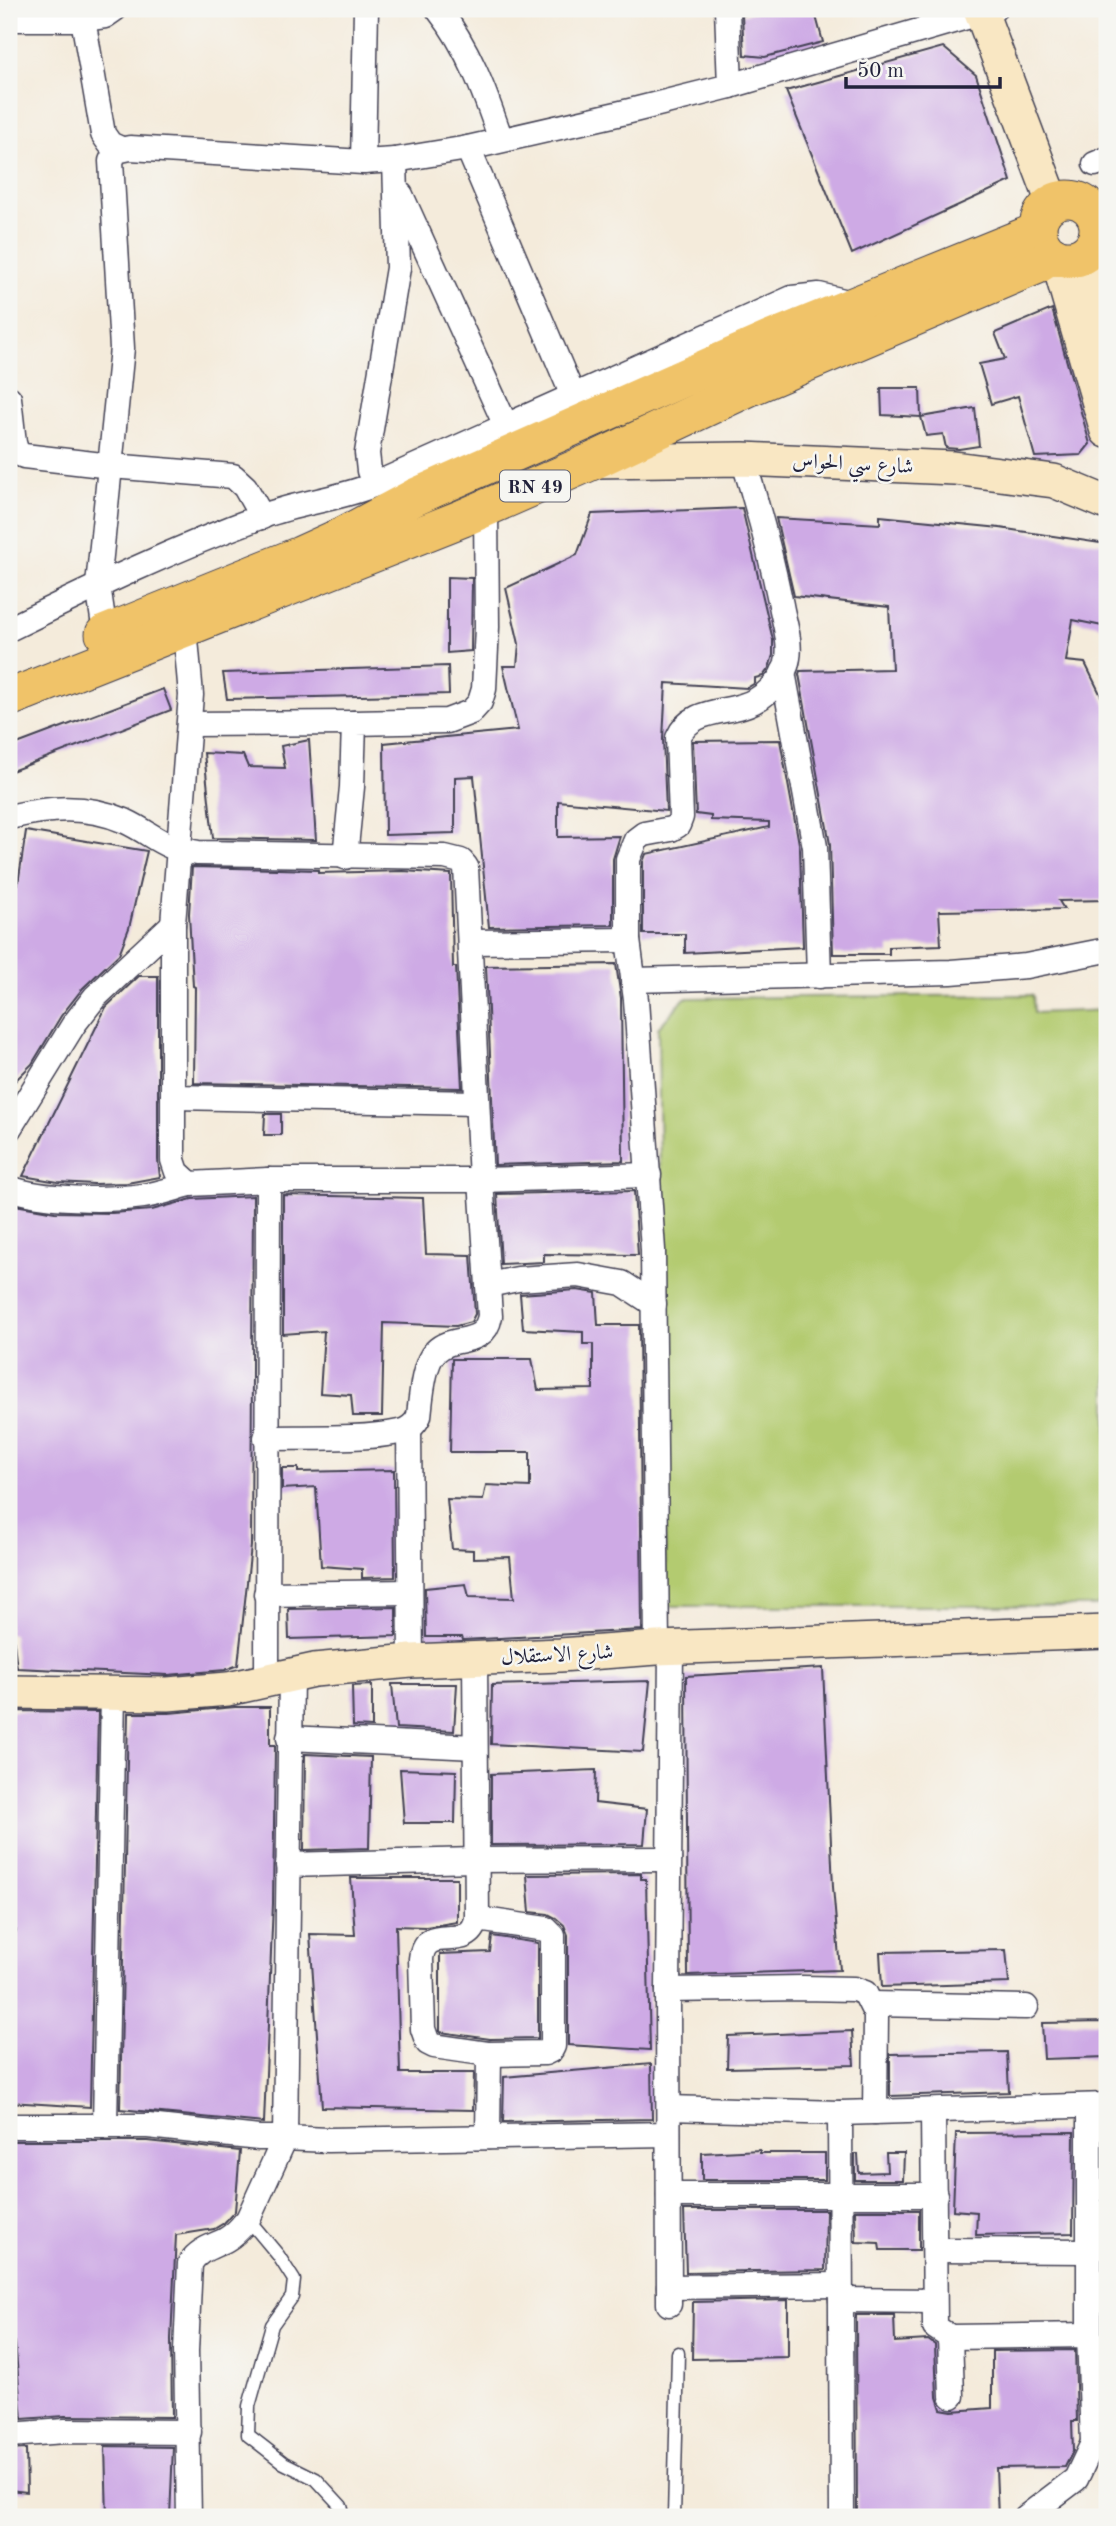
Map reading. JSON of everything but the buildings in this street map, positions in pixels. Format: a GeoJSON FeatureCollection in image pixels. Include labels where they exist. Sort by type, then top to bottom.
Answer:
{"type":"FeatureCollection","features":[{"type":"Feature","properties":{"kind":"main road","name":"RN 49"},"geometry":{"type":"LineString","coordinates":[[9,672],[344,535],[415,497],[512,439],[856,304],[1076,230]]}},
{"type":"Feature","properties":{"kind":"main road","name":"RN 49"},"geometry":{"type":"LineString","coordinates":[[9,698],[486,508],[593,461],[692,412],[1036,266],[1076,230]]}},
{"type":"Feature","properties":{"kind":"street"},"geometry":{"type":"LineString","coordinates":[[9,19],[83,19],[105,16],[115,9]]}},
{"type":"Feature","properties":{"kind":"street"},"geometry":{"type":"LineString","coordinates":[[363,162],[366,9]]}},
{"type":"Feature","properties":{"kind":"street"},"geometry":{"type":"LineString","coordinates":[[438,9],[455,31],[481,81],[501,140]]}},
{"type":"Feature","properties":{"kind":"street"},"geometry":{"type":"LineString","coordinates":[[727,9],[730,86]]}},
{"type":"Feature","properties":{"kind":"street"},"geometry":{"type":"LineString","coordinates":[[83,19],[103,134],[110,144],[121,149],[363,162],[395,160],[468,148],[631,111],[730,86],[985,10],[1076,230],[1102,308],[1107,344]]}},
{"type":"Feature","properties":{"kind":"street"},"geometry":{"type":"LineString","coordinates":[[468,148],[573,396]]}},
{"type":"Feature","properties":{"kind":"street"},"geometry":{"type":"LineString","coordinates":[[106,633],[98,584],[122,348],[111,161],[113,155],[121,149]]}},
{"type":"Feature","properties":{"kind":"street"},"geometry":{"type":"LineString","coordinates":[[376,484],[369,471],[367,453],[398,268],[395,160]]}},
{"type":"Feature","properties":{"kind":"street"},"geometry":{"type":"LineString","coordinates":[[396,185],[512,439]]}},
{"type":"Feature","properties":{"kind":"street"},"geometry":{"type":"LineString","coordinates":[[1076,230],[1068,296],[1107,430]]}},
{"type":"Feature","properties":{"kind":"street"},"geometry":{"type":"LineString","coordinates":[[9,629],[98,584],[262,516],[301,503],[350,495],[512,439],[573,396],[792,298],[819,295],[856,304]]}},
{"type":"Feature","properties":{"kind":"street"},"geometry":{"type":"LineString","coordinates":[[9,398],[14,443],[17,453],[23,456],[233,476],[245,487],[262,516]]}},
{"type":"Feature","properties":{"kind":"street"},"geometry":{"type":"LineString","coordinates":[[743,459],[758,505],[786,627],[788,659],[783,672],[766,694],[752,703],[699,717],[681,732],[678,748],[681,817],[678,825],[644,834],[630,849],[628,859],[628,940],[649,1175],[664,1648],[669,1859],[669,2295],[841,2292],[934,2301]]}},
{"type":"Feature","properties":{"kind":"street","name":"شارع سي الحواس"},"geometry":{"type":"LineString","coordinates":[[593,461],[743,459],[954,468],[1054,481],[1107,503]]}},
{"type":"Feature","properties":{"kind":"street"},"geometry":{"type":"LineString","coordinates":[[325,499],[344,535]]}},
{"type":"Feature","properties":{"kind":"street"},"geometry":{"type":"LineString","coordinates":[[190,724],[447,721],[471,712],[480,702],[484,689],[487,627],[486,508]]}},
{"type":"Feature","properties":{"kind":"street"},"geometry":{"type":"LineString","coordinates":[[185,628],[190,664],[190,724],[173,924],[173,1160],[177,1172],[190,1184]]}},
{"type":"Feature","properties":{"kind":"street"},"geometry":{"type":"LineString","coordinates":[[783,672],[815,846],[819,976]]}},
{"type":"Feature","properties":{"kind":"street"},"geometry":{"type":"LineString","coordinates":[[345,857],[352,787],[354,723]]}},
{"type":"Feature","properties":{"kind":"street"},"geometry":{"type":"LineString","coordinates":[[9,817],[69,807],[126,822],[160,844],[178,851],[345,857],[445,856],[461,861],[468,874],[477,1103],[490,1316],[488,1327],[480,1335],[448,1343],[434,1353],[428,1366],[419,1416],[416,1423],[408,1429],[362,1435],[266,1438]]}},
{"type":"Feature","properties":{"kind":"street"},"geometry":{"type":"LineString","coordinates":[[9,1129],[74,1024],[95,997],[173,924]]}},
{"type":"Feature","properties":{"kind":"street"},"geometry":{"type":"LineString","coordinates":[[470,942],[628,940]]}},
{"type":"Feature","properties":{"kind":"street"},"geometry":{"type":"LineString","coordinates":[[633,981],[951,972],[1026,966],[1107,950]]}},
{"type":"Feature","properties":{"kind":"street"},"geometry":{"type":"LineString","coordinates":[[173,1097],[477,1103]]}},
{"type":"Feature","properties":{"kind":"street"},"geometry":{"type":"LineString","coordinates":[[9,1188],[48,1196],[112,1198],[145,1196],[190,1184],[228,1180],[481,1180],[649,1175]]}},
{"type":"Feature","properties":{"kind":"street"},"geometry":{"type":"LineString","coordinates":[[190,2517],[186,2351],[190,2263],[196,2253],[228,2238],[248,2219],[285,2138],[289,1738],[266,1594],[268,1180]]}},
{"type":"Feature","properties":{"kind":"street"},"geometry":{"type":"LineString","coordinates":[[488,1285],[518,1279],[578,1275],[622,1283],[654,1304]]}},
{"type":"Feature","properties":{"kind":"street"},"geometry":{"type":"LineString","coordinates":[[408,1429],[411,1661]]}},
{"type":"Feature","properties":{"kind":"street"},"geometry":{"type":"LineString","coordinates":[[266,1594],[409,1592]]}},
{"type":"Feature","properties":{"kind":"street","name":"شارع الاستقلال"},"geometry":{"type":"LineString","coordinates":[[9,1692],[168,1694],[228,1689],[279,1677],[365,1664],[664,1648],[1107,1632]]}},
{"type":"Feature","properties":{"kind":"street"},"geometry":{"type":"LineString","coordinates":[[475,1658],[477,1919],[475,1929],[468,1936],[428,1941],[422,1948],[424,2029],[428,2043],[434,2046],[489,2054],[545,2053],[551,2050],[553,1936],[545,1929],[477,1919]]}},
{"type":"Feature","properties":{"kind":"street"},"geometry":{"type":"LineString","coordinates":[[105,2125],[113,1695]]}},
{"type":"Feature","properties":{"kind":"street"},"geometry":{"type":"LineString","coordinates":[[289,1738],[475,1747]]}},
{"type":"Feature","properties":{"kind":"street"},"geometry":{"type":"LineString","coordinates":[[288,1865],[669,1859]]}},
{"type":"Feature","properties":{"kind":"street"},"geometry":{"type":"LineString","coordinates":[[668,1990],[854,1990],[865,1993],[876,2015],[875,2112]]}},
{"type":"Feature","properties":{"kind":"street"},"geometry":{"type":"LineString","coordinates":[[872,2004],[1026,2007]]}},
{"type":"Feature","properties":{"kind":"street"},"geometry":{"type":"LineString","coordinates":[[488,2137],[489,2054]]}},
{"type":"Feature","properties":{"kind":"street"},"geometry":{"type":"LineString","coordinates":[[668,2108],[839,2113],[1098,2106],[1089,2250],[1098,2286],[1089,2335],[1100,2443],[1076,2479],[1026,2517]]}},
{"type":"Feature","properties":{"kind":"street"},"geometry":{"type":"LineString","coordinates":[[933,2112],[935,2328],[950,2337],[1089,2335]]}},
{"type":"Feature","properties":{"kind":"street"},"geometry":{"type":"LineString","coordinates":[[839,2113],[842,2517]]}},
{"type":"Feature","properties":{"kind":"street"},"geometry":{"type":"LineString","coordinates":[[9,2126],[148,2126],[259,2138],[328,2140],[668,2134]]}},
{"type":"Feature","properties":{"kind":"street"},"geometry":{"type":"LineString","coordinates":[[668,2194],[935,2195]]}},
{"type":"Feature","properties":{"kind":"street"},"geometry":{"type":"LineString","coordinates":[[936,2250],[1089,2250]]}},
{"type":"Feature","properties":{"kind":"street"},"geometry":{"type":"LineString","coordinates":[[950,2337],[952,2396]]}},
{"type":"Feature","properties":{"kind":"street"},"geometry":{"type":"LineString","coordinates":[[9,2435],[65,2431],[189,2432]]}},
{"type":"Feature","properties":{"kind":"lane"},"geometry":{"type":"LineString","coordinates":[[248,2219],[278,2255],[294,2280],[292,2297],[272,2325],[249,2406],[248,2435],[284,2463],[316,2479],[341,2506],[344,2517]]}},
{"type":"Feature","properties":{"kind":"lane"},"geometry":{"type":"LineString","coordinates":[[674,2517],[678,2353]]}},
{"type":"Feature","properties":{"kind":"green space"},"geometry":{"type":"Polygon","coordinates":[[[1033,995],[1034,1013],[1107,1010],[1107,1598],[1097,1606],[666,1606],[658,1028],[685,998],[1033,995]]]}}]}
